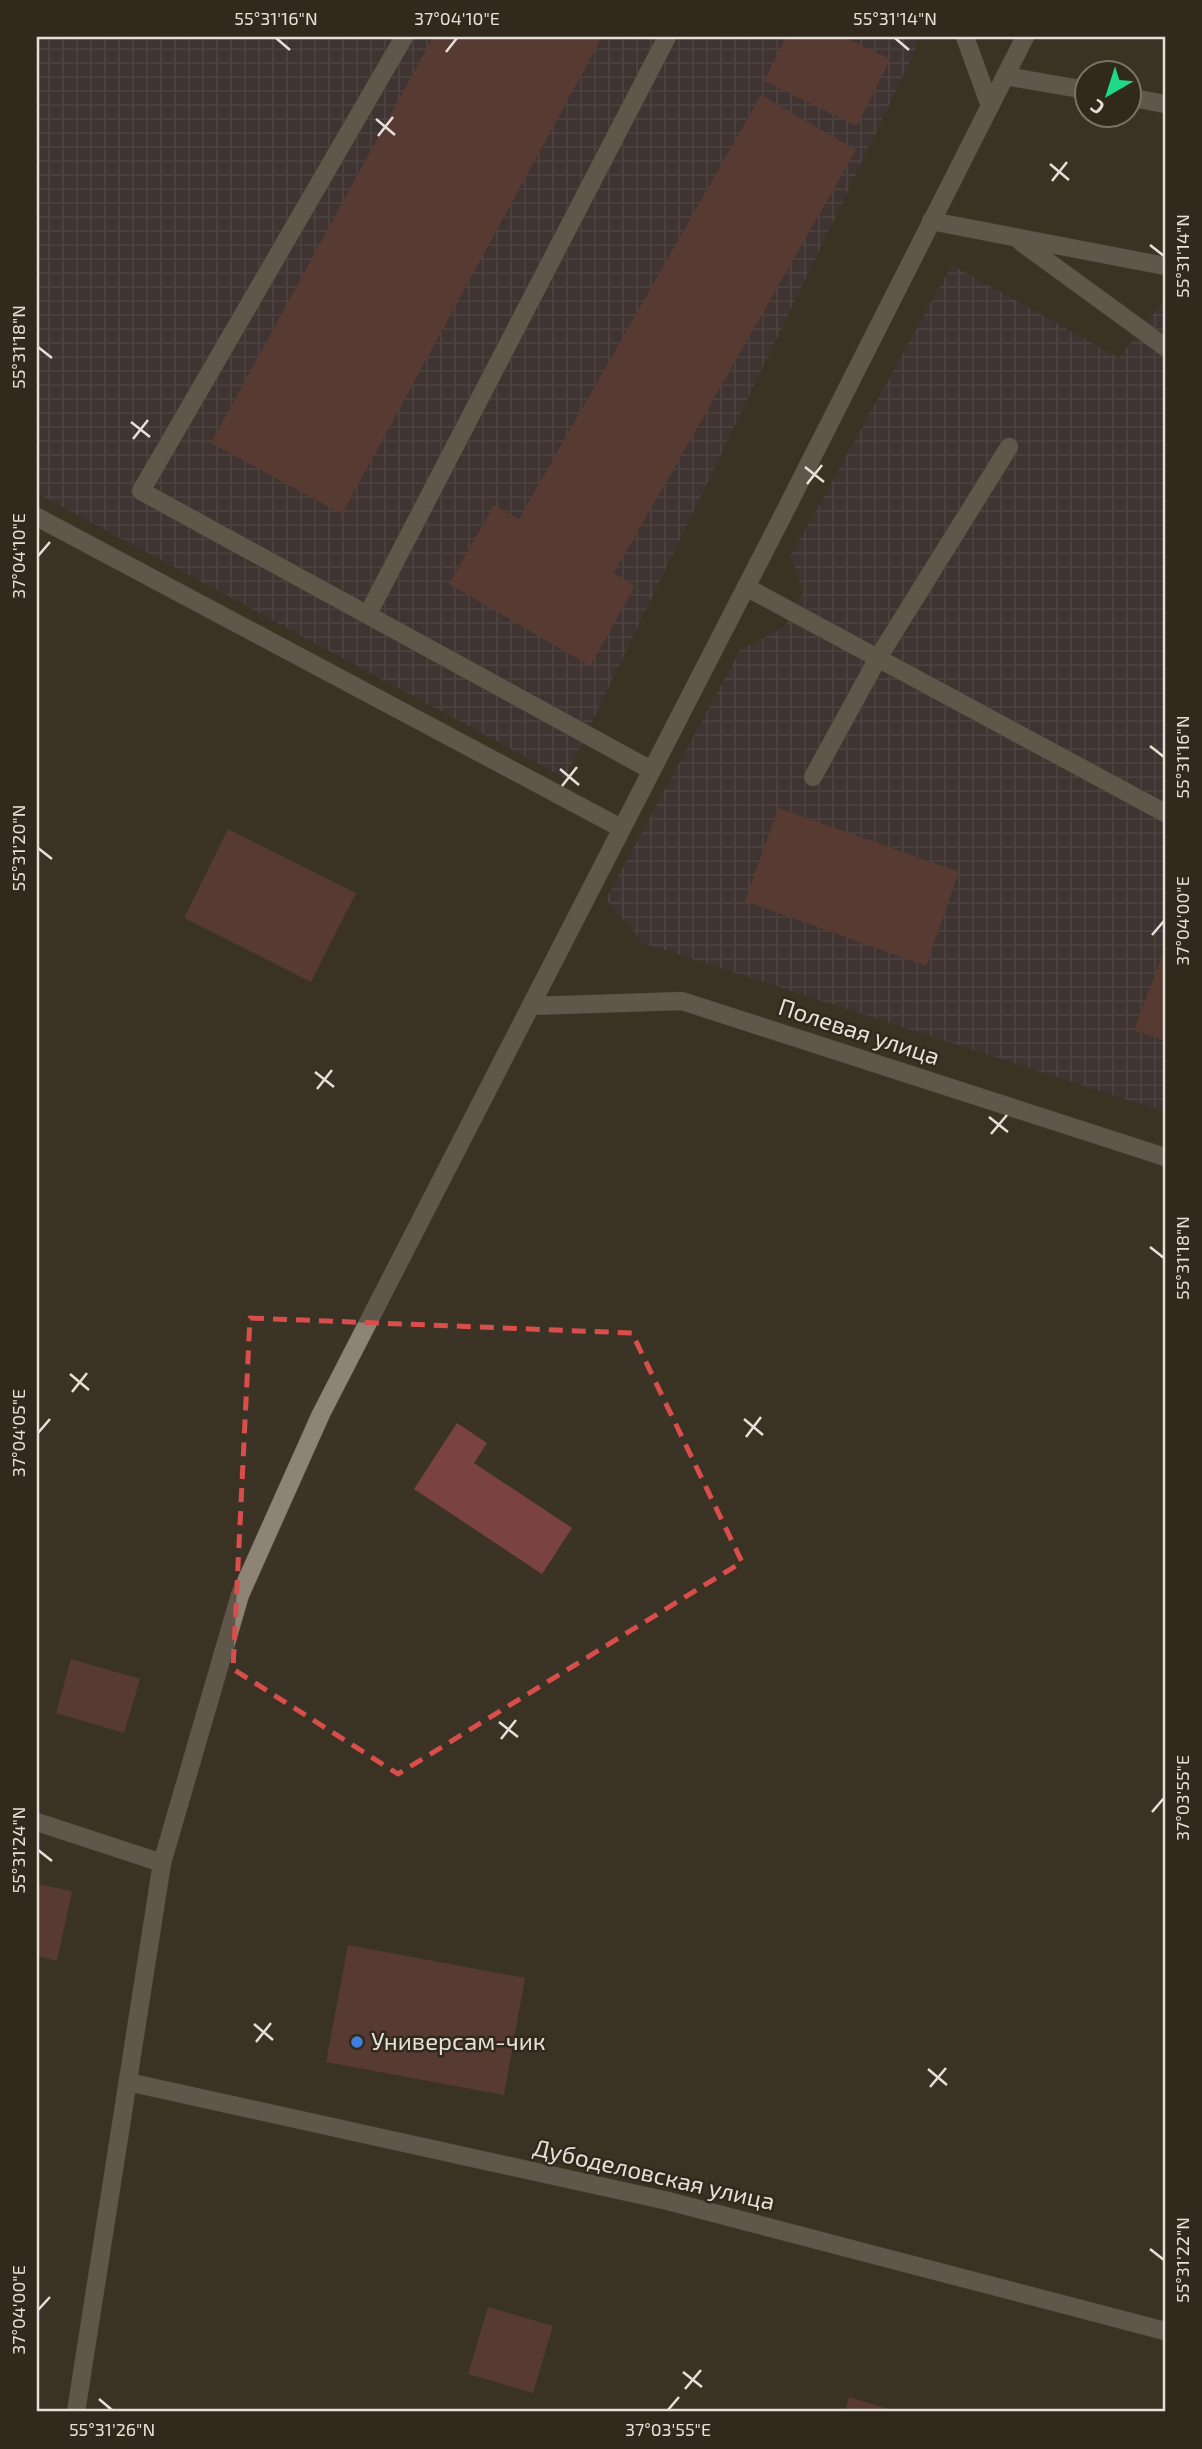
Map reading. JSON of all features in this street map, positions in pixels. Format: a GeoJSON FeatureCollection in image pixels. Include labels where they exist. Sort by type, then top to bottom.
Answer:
{"type":"FeatureCollection","features":[{"type":"Feature","properties":{"kind":"street"},"geometry":{"type":"LineString","coordinates":[[404,37],[141,491],[651,770]]}},
{"type":"Feature","properties":{"kind":"street"},"geometry":{"type":"LineString","coordinates":[[368,614],[667,37]]}},
{"type":"Feature","properties":{"kind":"street"},"geometry":{"type":"LineString","coordinates":[[965,37],[990,106]]}},
{"type":"Feature","properties":{"kind":"street"},"geometry":{"type":"LineString","coordinates":[[76,2412],[163,1863],[240,1594],[321,1414],[1025,37]]}},
{"type":"Feature","properties":{"kind":"street"},"geometry":{"type":"LineString","coordinates":[[1005,76],[1072,87]]}},
{"type":"Feature","properties":{"kind":"street"},"geometry":{"type":"LineString","coordinates":[[1142,100],[1165,104]]}},
{"type":"Feature","properties":{"kind":"street"},"geometry":{"type":"LineString","coordinates":[[931,221],[1165,267]]}},
{"type":"Feature","properties":{"kind":"street"},"geometry":{"type":"LineString","coordinates":[[1016,237],[1165,347]]}},
{"type":"Feature","properties":{"kind":"street"},"geometry":{"type":"LineString","coordinates":[[813,777],[878,658],[1009,447]]}},
{"type":"Feature","properties":{"kind":"street"},"geometry":{"type":"LineString","coordinates":[[37,517],[621,828]]}},
{"type":"Feature","properties":{"kind":"street"},"geometry":{"type":"LineString","coordinates":[[746,587],[1165,813]]}},
{"type":"Feature","properties":{"kind":"street","name":"Полевая улица"},"geometry":{"type":"LineString","coordinates":[[531,1006],[682,1001],[1165,1157]]}},
{"type":"Feature","properties":{"kind":"street"},"geometry":{"type":"LineString","coordinates":[[37,1822],[163,1863]]}},
{"type":"Feature","properties":{"kind":"street","name":"Дубоделовская улица"},"geometry":{"type":"LineString","coordinates":[[128,2082],[668,2202],[1165,2330]]}},
{"type":"Feature","properties":{"kind":"highlighted area"},"geometry":{"type":"Polygon","coordinates":[[[250,1318],[632,1333],[742,1562],[398,1774],[233,1669],[250,1318]]]}},
{"type":"Feature","properties":{"kind":"shaded area"},"geometry":{"type":"Polygon","coordinates":[[[40,37],[916,37],[916,49],[565,778],[37,493],[37,42],[40,37]]]}},
{"type":"Feature","properties":{"kind":"shaded area"},"geometry":{"type":"Polygon","coordinates":[[[952,265],[1119,358],[1165,299],[1165,1112],[643,943],[606,899],[740,650],[785,627],[803,592],[791,556],[952,265]]]}},
{"type":"Feature","properties":{"kind":"building"},"geometry":{"type":"Polygon","coordinates":[[[433,37],[602,37],[342,514],[211,443],[433,37]]]}},
{"type":"Feature","properties":{"kind":"building"},"geometry":{"type":"Polygon","coordinates":[[[786,37],[844,37],[890,59],[857,126],[764,81],[786,37]]]}},
{"type":"Feature","properties":{"kind":"building"},"geometry":{"type":"Polygon","coordinates":[[[761,95],[856,150],[614,573],[635,586],[590,666],[449,584],[494,505],[519,519],[761,95]]]}},
{"type":"Feature","properties":{"kind":"building"},"geometry":{"type":"Polygon","coordinates":[[[778,808],[959,872],[926,966],[745,901],[778,808]]]}},
{"type":"Feature","properties":{"kind":"building"},"geometry":{"type":"Polygon","coordinates":[[[228,829],[356,893],[311,982],[184,918],[228,829]]]}},
{"type":"Feature","properties":{"kind":"building"},"geometry":{"type":"Polygon","coordinates":[[[1165,948],[1165,1041],[1134,1030],[1165,948]]]}},
{"type":"Feature","properties":{"kind":"building"},"geometry":{"type":"Polygon","coordinates":[[[457,1423],[487,1443],[474,1463],[572,1528],[542,1574],[414,1489],[457,1423]]]}},
{"type":"Feature","properties":{"kind":"building"},"geometry":{"type":"Polygon","coordinates":[[[71,1659],[140,1679],[124,1733],[56,1713],[71,1659]]]}},
{"type":"Feature","properties":{"kind":"building"},"geometry":{"type":"Polygon","coordinates":[[[37,1884],[72,1891],[57,1961],[37,1956],[37,1884]]]}},
{"type":"Feature","properties":{"kind":"building"},"geometry":{"type":"Polygon","coordinates":[[[348,1945],[525,1978],[504,2095],[326,2062],[348,1945]]]}},
{"type":"Feature","properties":{"kind":"building"},"geometry":{"type":"Polygon","coordinates":[[[488,2307],[553,2326],[533,2393],[468,2374],[488,2307]]]}},
{"type":"Feature","properties":{"kind":"building"},"geometry":{"type":"Polygon","coordinates":[[[849,2397],[898,2412],[845,2412],[849,2397]]]}},
{"type":"Feature","properties":{"kind":"place","name":"Универсам-чик"},"geometry":{"type":"Point","coordinates":[357,2042]}}]}
